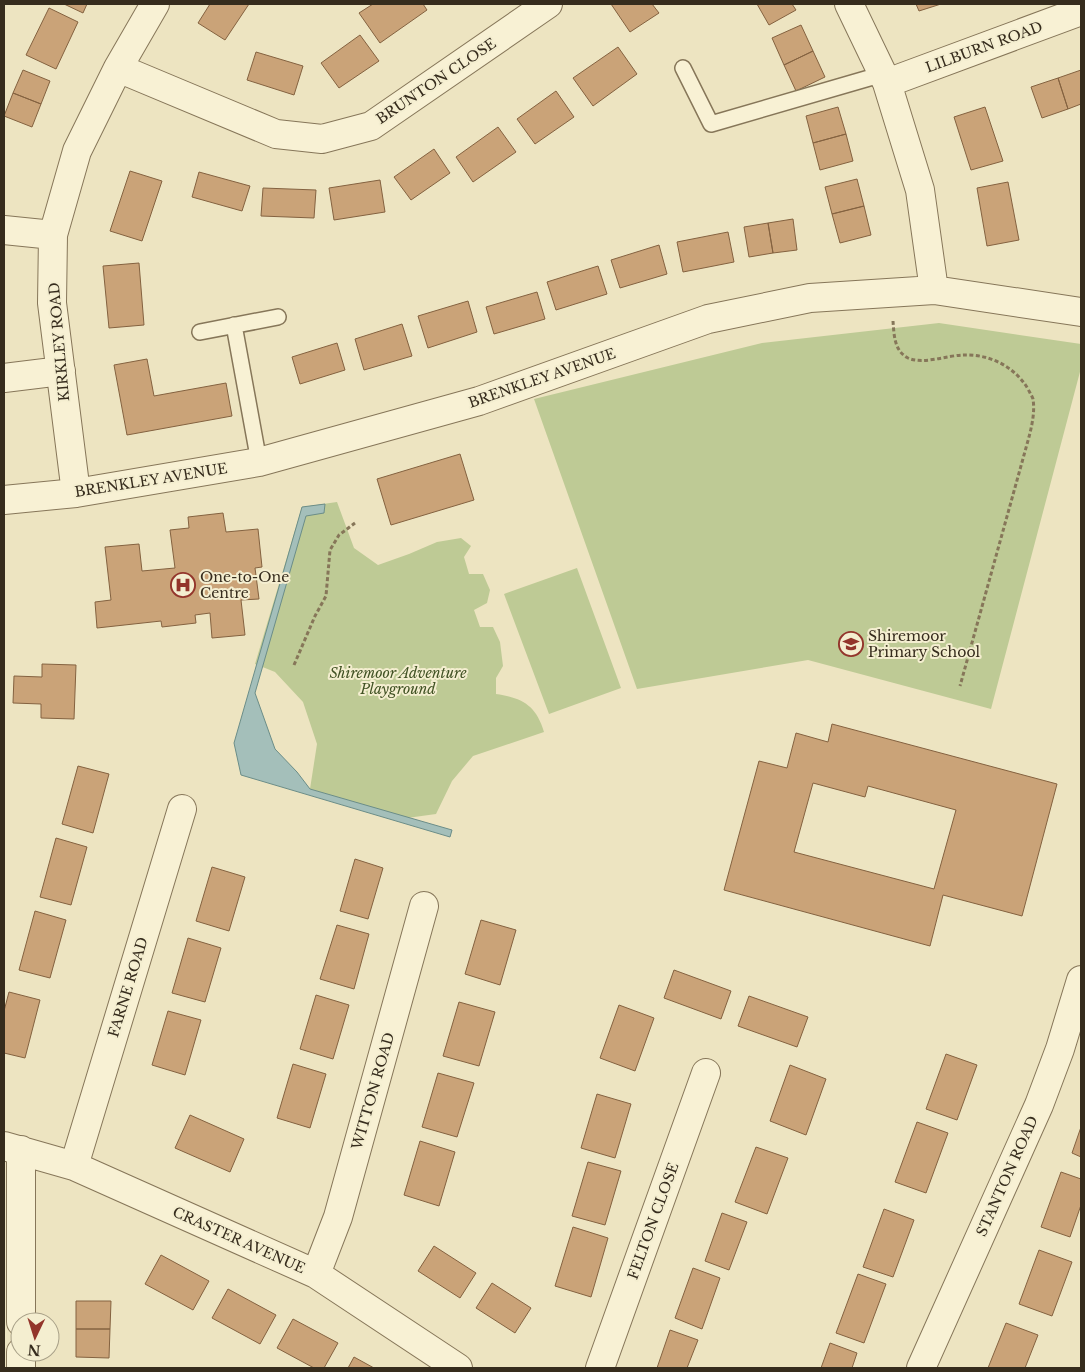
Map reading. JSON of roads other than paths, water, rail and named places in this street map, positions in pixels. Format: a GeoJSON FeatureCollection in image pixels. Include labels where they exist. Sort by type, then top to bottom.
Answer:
{"type":"FeatureCollection","features":[{"type":"Feature","properties":{"kind":"street","name":"KIRKLEY ROAD"},"geometry":{"type":"LineString","coordinates":[[76,493],[52,303],[53,235],[77,151],[118,68],[155,4]]}},
{"type":"Feature","properties":{"kind":"street","name":"BRUNTON CLOSE"},"geometry":{"type":"LineString","coordinates":[[118,68],[276,134],[322,139],[370,126],[548,4]]}},
{"type":"Feature","properties":{"kind":"street"},"geometry":{"type":"LineString","coordinates":[[849,4],[885,79],[920,190],[934,290]]}},
{"type":"Feature","properties":{"kind":"street","name":"LILBURN ROAD"},"geometry":{"type":"LineString","coordinates":[[885,79],[1081,11]]}},
{"type":"Feature","properties":{"kind":"street"},"geometry":{"type":"LineString","coordinates":[[4,230],[53,235]]}},
{"type":"Feature","properties":{"kind":"street","name":"BRENKLEY AVENUE"},"geometry":{"type":"LineString","coordinates":[[4,500],[76,493],[259,462],[479,401],[708,319],[810,298],[934,290],[1081,312]]}},
{"type":"Feature","properties":{"kind":"street"},"geometry":{"type":"LineString","coordinates":[[4,378],[61,370]]}},
{"type":"Feature","properties":{"kind":"street","name":"FARNE ROAD"},"geometry":{"type":"LineString","coordinates":[[74,1166],[182,809]]}},
{"type":"Feature","properties":{"kind":"street","name":"WITTON ROAD"},"geometry":{"type":"LineString","coordinates":[[316,1274],[338,1217],[424,906]]}},
{"type":"Feature","properties":{"kind":"street","name":"STANTON ROAD"},"geometry":{"type":"LineString","coordinates":[[921,1368],[1039,1105],[1060,1048],[1081,980]]}},
{"type":"Feature","properties":{"kind":"street","name":"FELTON CLOSE"},"geometry":{"type":"LineString","coordinates":[[600,1368],[706,1073]]}},
{"type":"Feature","properties":{"kind":"street"},"geometry":{"type":"LineString","coordinates":[[12,1148],[20,1312]]}},
{"type":"Feature","properties":{"kind":"street","name":"CRASTER AVENUE"},"geometry":{"type":"LineString","coordinates":[[12,1148],[74,1166],[316,1274],[458,1368]]}},
{"type":"Feature","properties":{"kind":"lane"},"geometry":{"type":"LineString","coordinates":[[683,68],[711,124],[885,79]]}},
{"type":"Feature","properties":{"kind":"lane"},"geometry":{"type":"LineString","coordinates":[[200,332],[278,318]]}},
{"type":"Feature","properties":{"kind":"lane"},"geometry":{"type":"LineString","coordinates":[[234,325],[259,462]]}},
{"type":"Feature","properties":{"kind":"water"},"geometry":{"type":"Polygon","coordinates":[[[325,504],[324,513],[306,516],[255,693],[275,749],[310,789],[452,830],[450,837],[241,775],[234,743],[302,507],[325,504]]]}},
{"type":"Feature","properties":{"kind":"place","name":"One-to-One Centre"},"geometry":{"type":"Point","coordinates":[183,585]}},
{"type":"Feature","properties":{"kind":"place","name":"Shiremoor Primary School"},"geometry":{"type":"Point","coordinates":[851,644]}},
{"type":"Feature","properties":{"kind":"park label","name":"Shiremoor Adventure Playground"},"geometry":{"type":"Point","coordinates":[398,682]}}]}
